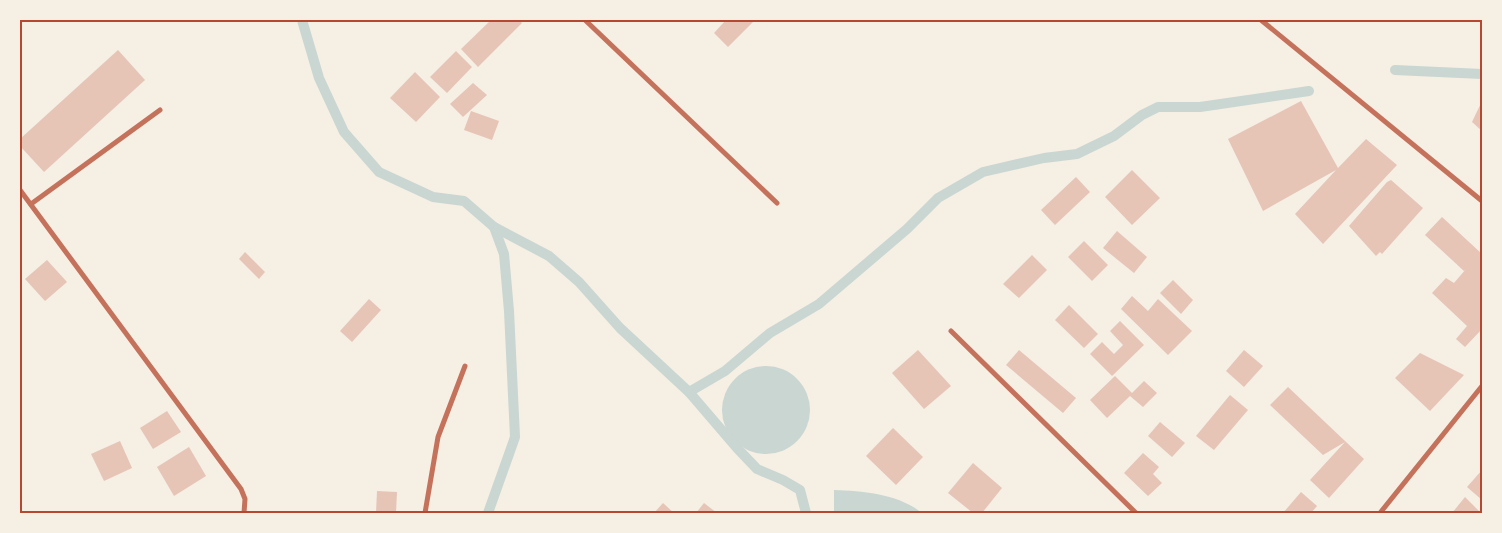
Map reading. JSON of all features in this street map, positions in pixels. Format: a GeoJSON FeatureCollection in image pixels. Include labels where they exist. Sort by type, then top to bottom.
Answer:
{"type":"FeatureCollection","features":[{"type":"Feature","properties":{"kind":"street"},"geometry":{"type":"LineString","coordinates":[[585,20],[777,203]]}},
{"type":"Feature","properties":{"kind":"street"},"geometry":{"type":"LineString","coordinates":[[1261,20],[1482,201]]}},
{"type":"Feature","properties":{"kind":"street"},"geometry":{"type":"LineString","coordinates":[[31,204],[160,110]]}},
{"type":"Feature","properties":{"kind":"street"},"geometry":{"type":"LineString","coordinates":[[20,190],[241,489],[245,499],[244,513]]}},
{"type":"Feature","properties":{"kind":"street"},"geometry":{"type":"LineString","coordinates":[[951,331],[1136,513]]}},
{"type":"Feature","properties":{"kind":"street"},"geometry":{"type":"LineString","coordinates":[[425,513],[438,436],[465,366]]}},
{"type":"Feature","properties":{"kind":"street"},"geometry":{"type":"LineString","coordinates":[[1380,513],[1482,386]]}},
{"type":"Feature","properties":{"kind":"shaded area"},"geometry":{"type":"Polygon","coordinates":[[[766,366],[783,369],[791,373],[803,385],[807,393],[810,410],[807,427],[803,435],[791,447],[783,451],[766,454],[749,451],[741,447],[729,435],[725,427],[722,410],[725,393],[729,385],[741,373],[749,369],[766,366]]]}},
{"type":"Feature","properties":{"kind":"shaded area"},"geometry":{"type":"Polygon","coordinates":[[[834,490],[857,491],[892,498],[922,513],[834,513],[834,490]]]}},
{"type":"Feature","properties":{"kind":"building"},"geometry":{"type":"Polygon","coordinates":[[[491,20],[519,20],[522,23],[478,67],[461,49],[491,20]]]}},
{"type":"Feature","properties":{"kind":"building"},"geometry":{"type":"Polygon","coordinates":[[[726,20],[755,20],[728,47],[714,33],[726,20]]]}},
{"type":"Feature","properties":{"kind":"building"},"geometry":{"type":"Polygon","coordinates":[[[118,50],[145,80],[44,172],[20,146],[20,139],[118,50]]]}},
{"type":"Feature","properties":{"kind":"building"},"geometry":{"type":"Polygon","coordinates":[[[456,51],[472,67],[447,93],[430,77],[456,51]]]}},
{"type":"Feature","properties":{"kind":"building"},"geometry":{"type":"Polygon","coordinates":[[[415,72],[440,97],[416,122],[390,98],[415,72]]]}},
{"type":"Feature","properties":{"kind":"building"},"geometry":{"type":"Polygon","coordinates":[[[473,83],[487,95],[463,117],[450,104],[473,83]]]}},
{"type":"Feature","properties":{"kind":"building"},"geometry":{"type":"Polygon","coordinates":[[[1301,101],[1338,168],[1366,139],[1397,165],[1323,244],[1295,214],[1336,170],[1263,211],[1228,139],[1301,101]]]}},
{"type":"Feature","properties":{"kind":"building"},"geometry":{"type":"Polygon","coordinates":[[[1482,101],[1482,131],[1472,122],[1482,101]]]}},
{"type":"Feature","properties":{"kind":"building"},"geometry":{"type":"Polygon","coordinates":[[[471,111],[499,121],[492,140],[464,130],[471,111]]]}},
{"type":"Feature","properties":{"kind":"building"},"geometry":{"type":"Polygon","coordinates":[[[1132,170],[1160,198],[1132,225],[1105,197],[1132,170]]]}},
{"type":"Feature","properties":{"kind":"building"},"geometry":{"type":"Polygon","coordinates":[[[1076,177],[1090,192],[1055,225],[1041,210],[1076,177]]]}},
{"type":"Feature","properties":{"kind":"building"},"geometry":{"type":"Polygon","coordinates":[[[1391,180],[1423,208],[1382,254],[1380,252],[1376,256],[1349,226],[1387,182],[1391,180]]]}},
{"type":"Feature","properties":{"kind":"building"},"geometry":{"type":"Polygon","coordinates":[[[1442,217],[1482,254],[1482,329],[1465,347],[1456,339],[1467,326],[1432,293],[1446,278],[1454,283],[1466,269],[1464,271],[1425,235],[1442,217]]]}},
{"type":"Feature","properties":{"kind":"building"},"geometry":{"type":"Polygon","coordinates":[[[1117,231],[1147,257],[1134,273],[1103,248],[1117,231]]]}},
{"type":"Feature","properties":{"kind":"building"},"geometry":{"type":"Polygon","coordinates":[[[1084,241],[1108,265],[1092,281],[1068,257],[1084,241]]]}},
{"type":"Feature","properties":{"kind":"building"},"geometry":{"type":"Polygon","coordinates":[[[245,252],[265,272],[259,279],[239,259],[245,252]]]}},
{"type":"Feature","properties":{"kind":"building"},"geometry":{"type":"Polygon","coordinates":[[[1032,255],[1047,270],[1019,298],[1003,284],[1032,255]]]}},
{"type":"Feature","properties":{"kind":"building"},"geometry":{"type":"Polygon","coordinates":[[[47,260],[67,282],[45,301],[25,279],[47,260]]]}},
{"type":"Feature","properties":{"kind":"building"},"geometry":{"type":"Polygon","coordinates":[[[1173,280],[1193,300],[1181,314],[1160,293],[1173,280]]]}},
{"type":"Feature","properties":{"kind":"building"},"geometry":{"type":"Polygon","coordinates":[[[1132,296],[1148,311],[1158,299],[1192,331],[1168,355],[1121,309],[1132,296]]]}},
{"type":"Feature","properties":{"kind":"building"},"geometry":{"type":"Polygon","coordinates":[[[369,299],[381,310],[352,342],[340,331],[369,299]]]}},
{"type":"Feature","properties":{"kind":"building"},"geometry":{"type":"Polygon","coordinates":[[[1069,305],[1098,334],[1084,348],[1055,320],[1069,305]]]}},
{"type":"Feature","properties":{"kind":"building"},"geometry":{"type":"Polygon","coordinates":[[[1120,321],[1144,345],[1112,376],[1090,354],[1102,342],[1114,354],[1123,345],[1110,331],[1120,321]]]}},
{"type":"Feature","properties":{"kind":"building"},"geometry":{"type":"Polygon","coordinates":[[[918,350],[951,386],[924,409],[892,373],[918,350]]]}},
{"type":"Feature","properties":{"kind":"building"},"geometry":{"type":"Polygon","coordinates":[[[1019,350],[1076,398],[1063,413],[1006,365],[1019,350]]]}},
{"type":"Feature","properties":{"kind":"building"},"geometry":{"type":"Polygon","coordinates":[[[1244,350],[1263,366],[1244,387],[1226,371],[1244,350]]]}},
{"type":"Feature","properties":{"kind":"building"},"geometry":{"type":"Polygon","coordinates":[[[1420,353],[1464,375],[1430,411],[1395,378],[1420,353]]]}},
{"type":"Feature","properties":{"kind":"building"},"geometry":{"type":"Polygon","coordinates":[[[1115,376],[1132,393],[1144,381],[1157,393],[1143,407],[1130,396],[1107,418],[1090,400],[1115,376]]]}},
{"type":"Feature","properties":{"kind":"building"},"geometry":{"type":"Polygon","coordinates":[[[1288,387],[1364,459],[1329,498],[1310,480],[1345,442],[1323,455],[1270,405],[1288,387]]]}},
{"type":"Feature","properties":{"kind":"building"},"geometry":{"type":"Polygon","coordinates":[[[1230,395],[1248,410],[1214,450],[1196,436],[1230,395]]]}},
{"type":"Feature","properties":{"kind":"building"},"geometry":{"type":"Polygon","coordinates":[[[167,411],[181,432],[153,449],[140,428],[167,411]]]}},
{"type":"Feature","properties":{"kind":"building"},"geometry":{"type":"Polygon","coordinates":[[[1160,422],[1185,443],[1172,457],[1148,436],[1160,422]]]}},
{"type":"Feature","properties":{"kind":"building"},"geometry":{"type":"Polygon","coordinates":[[[893,428],[923,457],[896,485],[866,456],[893,428]]]}},
{"type":"Feature","properties":{"kind":"building"},"geometry":{"type":"Polygon","coordinates":[[[120,441],[132,468],[104,481],[91,454],[120,441]]]}},
{"type":"Feature","properties":{"kind":"building"},"geometry":{"type":"Polygon","coordinates":[[[189,447],[206,476],[174,496],[157,467],[189,447]]]}},
{"type":"Feature","properties":{"kind":"building"},"geometry":{"type":"Polygon","coordinates":[[[1143,453],[1159,467],[1153,474],[1162,483],[1148,496],[1124,473],[1143,453]]]}},
{"type":"Feature","properties":{"kind":"building"},"geometry":{"type":"Polygon","coordinates":[[[973,463],[1002,488],[982,513],[973,513],[948,493],[973,463]]]}},
{"type":"Feature","properties":{"kind":"building"},"geometry":{"type":"Polygon","coordinates":[[[1482,470],[1482,500],[1467,487],[1482,470]]]}},
{"type":"Feature","properties":{"kind":"building"},"geometry":{"type":"Polygon","coordinates":[[[377,491],[397,492],[396,513],[376,513],[377,491]]]}},
{"type":"Feature","properties":{"kind":"building"},"geometry":{"type":"Polygon","coordinates":[[[1301,492],[1317,506],[1311,513],[1283,513],[1301,492]]]}},
{"type":"Feature","properties":{"kind":"building"},"geometry":{"type":"Polygon","coordinates":[[[1465,497],[1481,513],[1452,513],[1465,497]]]}},
{"type":"Feature","properties":{"kind":"building"},"geometry":{"type":"Polygon","coordinates":[[[663,503],[674,513],[654,513],[663,503]]]}},
{"type":"Feature","properties":{"kind":"building"},"geometry":{"type":"Polygon","coordinates":[[[704,503],[717,513],[696,513],[704,503]]]}},
{"type":"Feature","properties":{"kind":"waterway"},"geometry":{"type":"LineString","coordinates":[[302,20],[319,78],[344,132],[379,172],[433,197],[464,201],[494,227],[504,254],[509,311],[515,437],[488,513]]}},
{"type":"Feature","properties":{"kind":"waterway"},"geometry":{"type":"LineString","coordinates":[[1395,70],[1482,74]]}},
{"type":"Feature","properties":{"kind":"waterway"},"geometry":{"type":"LineString","coordinates":[[689,392],[725,371],[770,333],[819,304],[907,229],[938,198],[983,172],[1044,158],[1077,154],[1114,136],[1142,115],[1158,107],[1200,107],[1309,91]]}},
{"type":"Feature","properties":{"kind":"waterway"},"geometry":{"type":"LineString","coordinates":[[494,227],[549,256],[579,282],[620,328],[689,392],[757,469],[783,480],[800,490],[806,513]]}}]}
